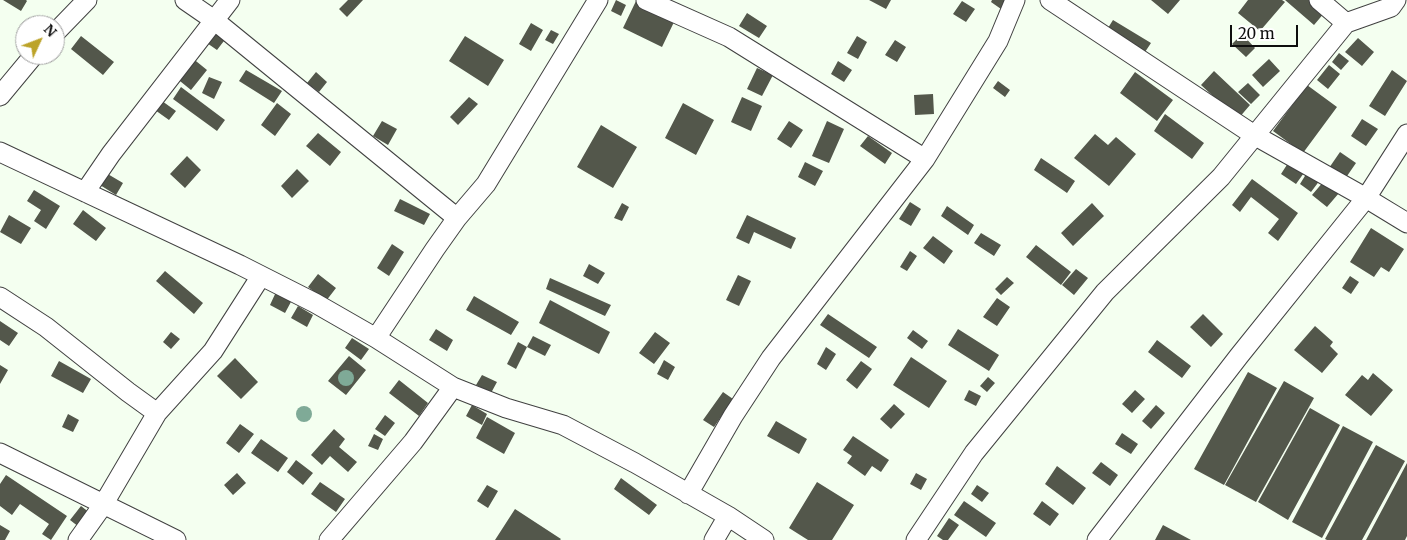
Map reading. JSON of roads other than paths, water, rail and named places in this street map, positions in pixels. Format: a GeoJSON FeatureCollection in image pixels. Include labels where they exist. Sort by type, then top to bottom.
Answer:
{"type":"FeatureCollection","features":[{"type":"Feature","properties":{"kind":"street"},"geometry":{"type":"LineString","coordinates":[[65,22],[86,0]]}},
{"type":"Feature","properties":{"kind":"street"},"geometry":{"type":"LineString","coordinates":[[185,0],[214,20],[457,218]]}},
{"type":"Feature","properties":{"kind":"street"},"geometry":{"type":"LineString","coordinates":[[85,192],[111,154],[230,0]]}},
{"type":"Feature","properties":{"kind":"street"},"geometry":{"type":"LineString","coordinates":[[376,338],[457,218],[486,184],[598,0]]}},
{"type":"Feature","properties":{"kind":"street"},"geometry":{"type":"LineString","coordinates":[[646,0],[729,37],[925,159]]}},
{"type":"Feature","properties":{"kind":"street"},"geometry":{"type":"LineString","coordinates":[[688,494],[733,416],[771,358],[925,159],[998,41],[1015,0]]}},
{"type":"Feature","properties":{"kind":"street"},"geometry":{"type":"LineString","coordinates":[[1050,0],[1254,135],[1407,223]]}},
{"type":"Feature","properties":{"kind":"street"},"geometry":{"type":"LineString","coordinates":[[1319,0],[1346,24]]}},
{"type":"Feature","properties":{"kind":"street"},"geometry":{"type":"LineString","coordinates":[[916,540],[974,453],[1105,292],[1221,177],[1346,24],[1391,7],[1396,0]]}},
{"type":"Feature","properties":{"kind":"street"},"geometry":{"type":"LineString","coordinates":[[0,96],[26,65]]}},
{"type":"Feature","properties":{"kind":"street"},"geometry":{"type":"LineString","coordinates":[[1097,540],[1238,356],[1366,198],[1407,134]]}},
{"type":"Feature","properties":{"kind":"street"},"geometry":{"type":"LineString","coordinates":[[0,152],[240,265],[314,303],[376,338],[453,387],[506,408],[563,425],[636,463],[728,516],[764,540]]}},
{"type":"Feature","properties":{"kind":"street"},"geometry":{"type":"LineString","coordinates":[[78,540],[103,505],[157,413],[213,351],[261,276]]}},
{"type":"Feature","properties":{"kind":"street"},"geometry":{"type":"LineString","coordinates":[[0,296],[46,327],[157,413]]}},
{"type":"Feature","properties":{"kind":"street"},"geometry":{"type":"LineString","coordinates":[[329,540],[413,442],[453,387]]}},
{"type":"Feature","properties":{"kind":"street"},"geometry":{"type":"LineString","coordinates":[[0,453],[176,540]]}},
{"type":"Feature","properties":{"kind":"street"},"geometry":{"type":"LineString","coordinates":[[714,540],[728,516]]}}]}
